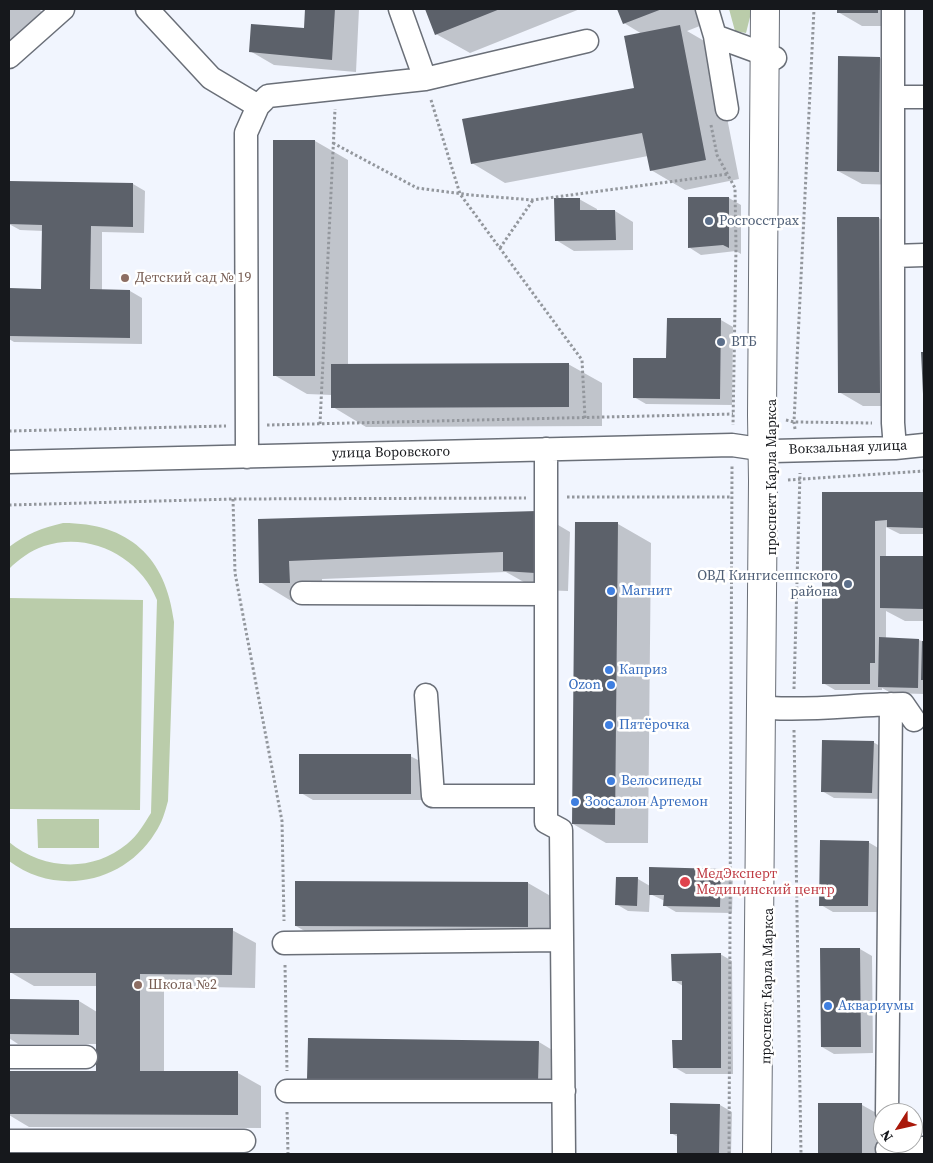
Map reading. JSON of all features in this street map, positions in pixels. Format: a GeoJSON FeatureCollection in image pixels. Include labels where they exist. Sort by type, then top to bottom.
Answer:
{"type":"FeatureCollection","features":[{"type":"Feature","properties":{"kind":"main road"},"geometry":{"type":"LineString","coordinates":[[765,9],[770,56]]}},
{"type":"Feature","properties":{"kind":"main road","name":"проспект Карла Маркса"},"geometry":{"type":"LineString","coordinates":[[767,1154],[782,709],[768,481],[768,451],[776,418],[770,56],[774,9]]}},
{"type":"Feature","properties":{"kind":"main road"},"geometry":{"type":"LineString","coordinates":[[757,1154],[768,481]]}},
{"type":"Feature","properties":{"kind":"street"},"geometry":{"type":"LineString","coordinates":[[9,57],[63,9]]}},
{"type":"Feature","properties":{"kind":"street"},"geometry":{"type":"LineString","coordinates":[[147,9],[211,78],[258,106]]}},
{"type":"Feature","properties":{"kind":"street"},"geometry":{"type":"LineString","coordinates":[[400,9],[424,79]]}},
{"type":"Feature","properties":{"kind":"street"},"geometry":{"type":"LineString","coordinates":[[707,9],[715,36],[718,114]]}},
{"type":"Feature","properties":{"kind":"street"},"geometry":{"type":"LineString","coordinates":[[893,9],[893,423],[895,448]]}},
{"type":"Feature","properties":{"kind":"street"},"geometry":{"type":"LineString","coordinates":[[715,36],[770,56]]}},
{"type":"Feature","properties":{"kind":"street"},"geometry":{"type":"LineString","coordinates":[[247,457],[246,134],[258,106],[268,96],[424,79],[587,41]]}},
{"type":"Feature","properties":{"kind":"street"},"geometry":{"type":"LineString","coordinates":[[893,96],[924,96]]}},
{"type":"Feature","properties":{"kind":"street"},"geometry":{"type":"LineString","coordinates":[[893,256],[924,255]]}},
{"type":"Feature","properties":{"kind":"street","name":"улица Воровского"},"geometry":{"type":"LineString","coordinates":[[9,462],[732,444],[768,451]]}},
{"type":"Feature","properties":{"kind":"street","name":"Вокзальная улица"},"geometry":{"type":"LineString","coordinates":[[768,451],[895,448],[924,445]]}},
{"type":"Feature","properties":{"kind":"street"},"geometry":{"type":"LineString","coordinates":[[546,449],[546,822],[561,830],[564,1154]]}},
{"type":"Feature","properties":{"kind":"street"},"geometry":{"type":"LineString","coordinates":[[302,593],[546,594]]}},
{"type":"Feature","properties":{"kind":"street"},"geometry":{"type":"LineString","coordinates":[[426,695],[433,796],[546,796]]}},
{"type":"Feature","properties":{"kind":"street"},"geometry":{"type":"LineString","coordinates":[[887,1103],[891,704]]}},
{"type":"Feature","properties":{"kind":"street"},"geometry":{"type":"LineString","coordinates":[[782,709],[903,704],[914,720]]}},
{"type":"Feature","properties":{"kind":"street"},"geometry":{"type":"LineString","coordinates":[[284,943],[562,940]]}},
{"type":"Feature","properties":{"kind":"street"},"geometry":{"type":"LineString","coordinates":[[9,1058],[86,1057]]}},
{"type":"Feature","properties":{"kind":"street"},"geometry":{"type":"LineString","coordinates":[[287,1091],[564,1091]]}},
{"type":"Feature","properties":{"kind":"street"},"geometry":{"type":"LineString","coordinates":[[9,1141],[244,1141]]}},
{"type":"Feature","properties":{"kind":"path"},"geometry":{"type":"LineString","coordinates":[[801,1154],[782,709],[800,479],[800,450],[776,418],[814,9]]}},
{"type":"Feature","properties":{"kind":"path"},"geometry":{"type":"LineString","coordinates":[[424,79],[460,194],[582,360],[585,418]]}},
{"type":"Feature","properties":{"kind":"path"},"geometry":{"type":"LineString","coordinates":[[320,424],[336,89]]}},
{"type":"Feature","properties":{"kind":"path"},"geometry":{"type":"LineString","coordinates":[[718,114],[717,155],[735,188],[729,1154]]}},
{"type":"Feature","properties":{"kind":"path"},"geometry":{"type":"LineString","coordinates":[[333,143],[417,188],[460,194],[533,200],[728,174]]}},
{"type":"Feature","properties":{"kind":"path"},"geometry":{"type":"LineString","coordinates":[[500,248],[533,200]]}},
{"type":"Feature","properties":{"kind":"path"},"geometry":{"type":"LineString","coordinates":[[9,431],[733,414],[776,418],[893,423]]}},
{"type":"Feature","properties":{"kind":"path"},"geometry":{"type":"LineString","coordinates":[[732,480],[768,481],[924,471]]}},
{"type":"Feature","properties":{"kind":"path"},"geometry":{"type":"LineString","coordinates":[[9,505],[233,499],[732,497]]}},
{"type":"Feature","properties":{"kind":"path"},"geometry":{"type":"LineString","coordinates":[[233,499],[235,573],[282,821],[288,1154]]}},
{"type":"Feature","properties":{"kind":"green space"},"geometry":{"type":"Polygon","coordinates":[[[729,9],[752,9],[746,33],[735,31],[729,9]]]}},
{"type":"Feature","properties":{"kind":"green space"},"geometry":{"type":"Polygon","coordinates":[[[63,523],[107,529],[125,537],[140,548],[153,562],[163,579],[170,599],[174,622],[168,801],[161,821],[155,833],[142,850],[126,864],[108,873],[88,879],[68,881],[48,879],[28,872],[9,861],[9,842],[22,851],[52,863],[68,864],[99,860],[131,841],[151,813],[157,600],[139,571],[111,551],[95,545],[79,542],[61,542],[44,546],[34,550],[9,569],[9,547],[35,532],[63,523]]]}},
{"type":"Feature","properties":{"kind":"green space"},"geometry":{"type":"Polygon","coordinates":[[[9,598],[143,600],[140,810],[9,809],[9,598]]]}},
{"type":"Feature","properties":{"kind":"green space"},"geometry":{"type":"Polygon","coordinates":[[[37,819],[99,819],[99,848],[38,848],[37,819]]]}},
{"type":"Feature","properties":{"kind":"building"},"geometry":{"type":"Polygon","coordinates":[[[305,9],[335,9],[332,60],[249,52],[251,24],[304,28],[305,9]]]}},
{"type":"Feature","properties":{"kind":"building"},"geometry":{"type":"Polygon","coordinates":[[[425,9],[500,9],[435,35],[425,9]]]}},
{"type":"Feature","properties":{"kind":"building"},"geometry":{"type":"Polygon","coordinates":[[[617,9],[662,9],[623,24],[617,9]]]}},
{"type":"Feature","properties":{"kind":"building"},"geometry":{"type":"Polygon","coordinates":[[[837,9],[878,9],[878,13],[837,13],[837,9]]]}},
{"type":"Feature","properties":{"kind":"building"},"geometry":{"type":"Polygon","coordinates":[[[680,25],[706,160],[650,171],[642,133],[471,164],[462,119],[634,88],[624,36],[680,25]]]}},
{"type":"Feature","properties":{"kind":"building"},"geometry":{"type":"Polygon","coordinates":[[[838,56],[880,57],[879,172],[837,171],[838,56]]]}},
{"type":"Feature","properties":{"kind":"building"},"geometry":{"type":"Polygon","coordinates":[[[273,140],[315,140],[315,376],[273,376],[273,140]]]}},
{"type":"Feature","properties":{"kind":"building"},"geometry":{"type":"Polygon","coordinates":[[[9,181],[133,183],[133,227],[91,226],[90,289],[130,290],[130,338],[9,336],[9,288],[41,289],[42,225],[9,224],[9,181]]]}},
{"type":"Feature","properties":{"kind":"building","name":"Росгосстрах"},"geometry":{"type":"Polygon","coordinates":[[[688,197],[729,197],[729,248],[723,245],[688,248],[688,197]]]}},
{"type":"Feature","properties":{"kind":"building"},"geometry":{"type":"Polygon","coordinates":[[[554,198],[580,198],[580,210],[615,210],[616,240],[555,241],[554,198]]]}},
{"type":"Feature","properties":{"kind":"building"},"geometry":{"type":"Polygon","coordinates":[[[837,217],[879,217],[880,393],[838,393],[837,217]]]}},
{"type":"Feature","properties":{"kind":"building"},"geometry":{"type":"Polygon","coordinates":[[[667,318],[721,318],[720,399],[633,398],[633,358],[666,358],[667,318]]]}},
{"type":"Feature","properties":{"kind":"building"},"geometry":{"type":"Polygon","coordinates":[[[921,352],[924,352],[924,394],[923,394],[921,352]]]}},
{"type":"Feature","properties":{"kind":"building"},"geometry":{"type":"Polygon","coordinates":[[[569,363],[569,407],[331,408],[331,364],[569,363]]]}},
{"type":"Feature","properties":{"kind":"building"},"geometry":{"type":"Polygon","coordinates":[[[822,492],[924,492],[924,528],[887,527],[887,520],[875,521],[875,663],[870,663],[870,684],[822,684],[822,492]]]}},
{"type":"Feature","properties":{"kind":"building"},"geometry":{"type":"Polygon","coordinates":[[[537,511],[535,573],[503,571],[503,552],[289,561],[290,583],[259,583],[258,519],[537,511]]]}},
{"type":"Feature","properties":{"kind":"building"},"geometry":{"type":"Polygon","coordinates":[[[575,522],[618,522],[615,825],[572,824],[575,522]]]}},
{"type":"Feature","properties":{"kind":"building"},"geometry":{"type":"Polygon","coordinates":[[[880,556],[924,556],[924,609],[880,608],[880,556]]]}},
{"type":"Feature","properties":{"kind":"building"},"geometry":{"type":"Polygon","coordinates":[[[879,637],[919,639],[918,688],[878,687],[879,637]]]}},
{"type":"Feature","properties":{"kind":"building"},"geometry":{"type":"Polygon","coordinates":[[[922,641],[924,641],[924,680],[921,680],[922,641]]]}},
{"type":"Feature","properties":{"kind":"building"},"geometry":{"type":"Polygon","coordinates":[[[822,740],[874,741],[872,793],[821,792],[822,740]]]}},
{"type":"Feature","properties":{"kind":"building"},"geometry":{"type":"Polygon","coordinates":[[[299,754],[411,754],[411,794],[299,794],[299,754]]]}},
{"type":"Feature","properties":{"kind":"building"},"geometry":{"type":"Polygon","coordinates":[[[820,840],[869,841],[868,906],[819,906],[820,840]]]}},
{"type":"Feature","properties":{"kind":"building","name":"МедЭксперт Медицинский центр"},"geometry":{"type":"Polygon","coordinates":[[[649,867],[721,869],[720,907],[663,906],[664,895],[649,895],[649,867]]]}},
{"type":"Feature","properties":{"kind":"building"},"geometry":{"type":"Polygon","coordinates":[[[616,877],[638,877],[637,906],[615,905],[616,877]]]}},
{"type":"Feature","properties":{"kind":"building"},"geometry":{"type":"Polygon","coordinates":[[[295,881],[528,882],[528,927],[295,926],[295,881]]]}},
{"type":"Feature","properties":{"kind":"building"},"geometry":{"type":"Polygon","coordinates":[[[9,928],[233,928],[232,975],[140,974],[140,1071],[238,1071],[238,1115],[9,1114],[9,1071],[96,1071],[96,973],[9,973],[9,928]]]}},
{"type":"Feature","properties":{"kind":"building"},"geometry":{"type":"Polygon","coordinates":[[[820,948],[860,948],[861,1047],[821,1047],[820,948]]]}},
{"type":"Feature","properties":{"kind":"building"},"geometry":{"type":"Polygon","coordinates":[[[721,953],[721,1068],[673,1068],[672,1040],[682,1040],[682,981],[672,981],[671,954],[721,953]]]}},
{"type":"Feature","properties":{"kind":"building"},"geometry":{"type":"Polygon","coordinates":[[[9,999],[79,1000],[79,1035],[9,1034],[9,999]]]}},
{"type":"Feature","properties":{"kind":"building"},"geometry":{"type":"Polygon","coordinates":[[[308,1038],[539,1041],[538,1083],[307,1079],[308,1038]]]}},
{"type":"Feature","properties":{"kind":"building"},"geometry":{"type":"Polygon","coordinates":[[[670,1103],[720,1104],[719,1154],[677,1154],[677,1134],[670,1134],[670,1103]]]}},
{"type":"Feature","properties":{"kind":"building"},"geometry":{"type":"Polygon","coordinates":[[[818,1103],[862,1103],[862,1154],[818,1154],[818,1103]]]}},
{"type":"Feature","properties":{"kind":"place","name":"Росгосстрах"},"geometry":{"type":"Point","coordinates":[709,221]}},
{"type":"Feature","properties":{"kind":"place","name":"Детский сад № 19"},"geometry":{"type":"Point","coordinates":[125,278]}},
{"type":"Feature","properties":{"kind":"place","name":"ВТБ"},"geometry":{"type":"Point","coordinates":[721,342]}},
{"type":"Feature","properties":{"kind":"place","name":"ОВД Кингисеппского района"},"geometry":{"type":"Point","coordinates":[848,584]}},
{"type":"Feature","properties":{"kind":"place","name":"Магнит"},"geometry":{"type":"Point","coordinates":[611,591]}},
{"type":"Feature","properties":{"kind":"place","name":"Каприз"},"geometry":{"type":"Point","coordinates":[609,670]}},
{"type":"Feature","properties":{"kind":"place","name":"Ozon"},"geometry":{"type":"Point","coordinates":[611,685]}},
{"type":"Feature","properties":{"kind":"place","name":"Пятёрочка"},"geometry":{"type":"Point","coordinates":[609,725]}},
{"type":"Feature","properties":{"kind":"place","name":"Велосипеды"},"geometry":{"type":"Point","coordinates":[611,781]}},
{"type":"Feature","properties":{"kind":"place","name":"Зоосалон Артемон"},"geometry":{"type":"Point","coordinates":[575,802]}},
{"type":"Feature","properties":{"kind":"place","name":"МедЭксперт Медицинский центр"},"geometry":{"type":"Point","coordinates":[685,882]}},
{"type":"Feature","properties":{"kind":"place","name":"Школа №2"},"geometry":{"type":"Point","coordinates":[138,985]}},
{"type":"Feature","properties":{"kind":"place","name":"Аквариумы"},"geometry":{"type":"Point","coordinates":[828,1006]}}]}
